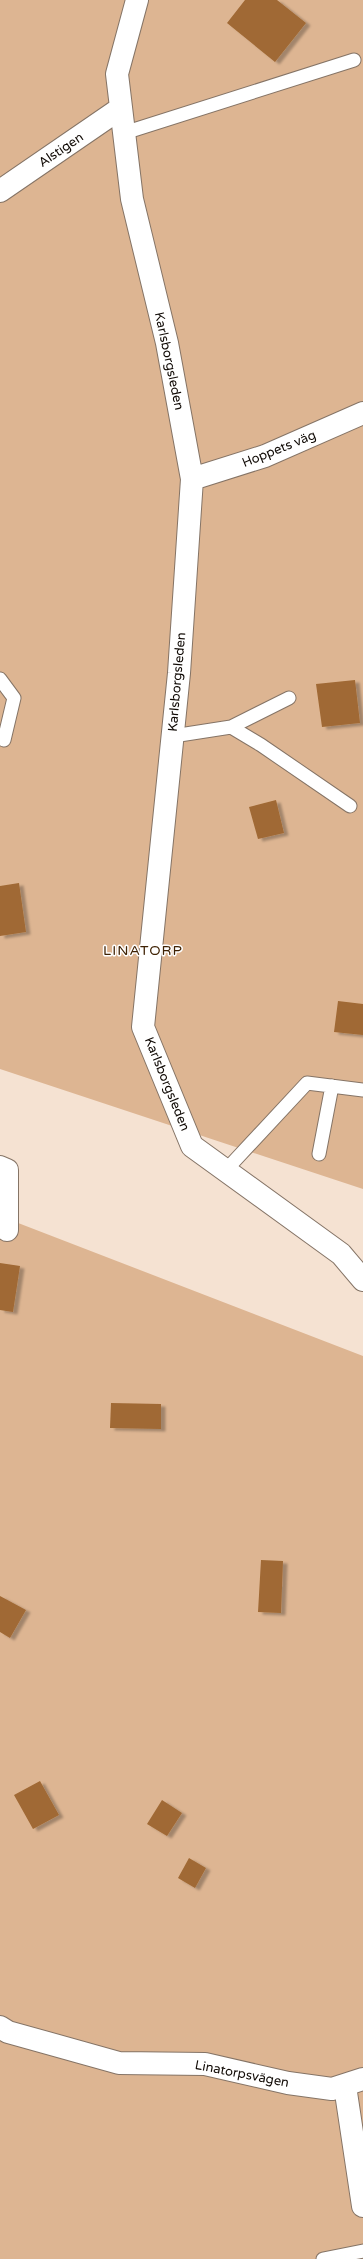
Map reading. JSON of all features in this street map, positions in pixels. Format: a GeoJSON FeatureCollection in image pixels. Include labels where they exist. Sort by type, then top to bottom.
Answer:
{"type":"FeatureCollection","features":[{"type":"Feature","properties":{"kind":"street","name":"Karlsborgsleden"},"geometry":{"type":"LineString","coordinates":[[137,0],[117,74],[132,199],[167,343],[192,479],[173,736],[143,1026],[192,1146],[341,1254],[363,1280]]}},
{"type":"Feature","properties":{"kind":"street","name":"Alstigen"},"geometry":{"type":"LineString","coordinates":[[0,191],[121,108]]}},
{"type":"Feature","properties":{"kind":"street","name":"Hoppets väg"},"geometry":{"type":"LineString","coordinates":[[192,479],[266,456],[363,413]]}},
{"type":"Feature","properties":{"kind":"street"},"geometry":{"type":"LineString","coordinates":[[0,1167],[6,1170],[7,1230]]}},
{"type":"Feature","properties":{"kind":"street","name":"Linatorpsvägen"},"geometry":{"type":"LineString","coordinates":[[0,2027],[8,2032],[119,2063],[205,2064],[288,2083],[332,2089],[354,2082]]}},
{"type":"Feature","properties":{"kind":"street"},"geometry":{"type":"LineString","coordinates":[[354,2082],[363,2206]]}},
{"type":"Feature","properties":{"kind":"lane"},"geometry":{"type":"LineString","coordinates":[[124,133],[354,60]]}},
{"type":"Feature","properties":{"kind":"lane"},"geometry":{"type":"LineString","coordinates":[[0,679],[14,698],[4,740]]}},
{"type":"Feature","properties":{"kind":"lane"},"geometry":{"type":"LineString","coordinates":[[173,736],[232,727],[289,698]]}},
{"type":"Feature","properties":{"kind":"lane"},"geometry":{"type":"LineString","coordinates":[[232,727],[350,806]]}},
{"type":"Feature","properties":{"kind":"lane"},"geometry":{"type":"LineString","coordinates":[[226,1170],[308,1083],[363,1090]]}},
{"type":"Feature","properties":{"kind":"lane"},"geometry":{"type":"LineString","coordinates":[[319,1154],[332,1086]]}},
{"type":"Feature","properties":{"kind":"lane"},"geometry":{"type":"LineString","coordinates":[[323,2259],[363,2251]]}},
{"type":"Feature","properties":{"kind":"shaded area"},"geometry":{"type":"Polygon","coordinates":[[[0,0],[363,0],[363,1189],[0,1069],[0,0]]]}},
{"type":"Feature","properties":{"kind":"shaded area"},"geometry":{"type":"Polygon","coordinates":[[[0,1216],[363,1356],[363,2259],[0,2259],[0,1216]]]}},
{"type":"Feature","properties":{"kind":"building"},"geometry":{"type":"Polygon","coordinates":[[[245,0],[277,0],[306,23],[275,62],[227,23],[245,0]]]}},
{"type":"Feature","properties":{"kind":"building"},"geometry":{"type":"Polygon","coordinates":[[[355,680],[360,723],[322,727],[316,684],[355,680]]]}},
{"type":"Feature","properties":{"kind":"building"},"geometry":{"type":"Polygon","coordinates":[[[276,800],[284,833],[258,839],[249,807],[276,800]]]}},
{"type":"Feature","properties":{"kind":"building"},"geometry":{"type":"Polygon","coordinates":[[[19,883],[26,932],[0,936],[0,886],[19,883]]]}},
{"type":"Feature","properties":{"kind":"building"},"geometry":{"type":"Polygon","coordinates":[[[338,1001],[363,1004],[363,1035],[334,1032],[338,1001]]]}},
{"type":"Feature","properties":{"kind":"building"},"geometry":{"type":"Polygon","coordinates":[[[0,1263],[20,1266],[13,1312],[0,1310],[0,1263]]]}},
{"type":"Feature","properties":{"kind":"building"},"geometry":{"type":"Polygon","coordinates":[[[111,1403],[161,1404],[161,1429],[110,1428],[111,1403]]]}},
{"type":"Feature","properties":{"kind":"building"},"geometry":{"type":"Polygon","coordinates":[[[261,1560],[283,1561],[281,1613],[258,1612],[261,1560]]]}},
{"type":"Feature","properties":{"kind":"building"},"geometry":{"type":"Polygon","coordinates":[[[0,1596],[26,1610],[10,1638],[0,1632],[0,1596]]]}},
{"type":"Feature","properties":{"kind":"building"},"geometry":{"type":"Polygon","coordinates":[[[40,1781],[59,1815],[33,1829],[14,1795],[40,1781]]]}},
{"type":"Feature","properties":{"kind":"building"},"geometry":{"type":"Polygon","coordinates":[[[162,1800],[182,1813],[167,1836],[147,1824],[162,1800]]]}},
{"type":"Feature","properties":{"kind":"building"},"geometry":{"type":"Polygon","coordinates":[[[189,1858],[206,1868],[195,1888],[178,1878],[189,1858]]]}},
{"type":"Feature","properties":{"kind":"district","name":"LINATORP"},"geometry":{"type":"Point","coordinates":[143,950]}}]}
